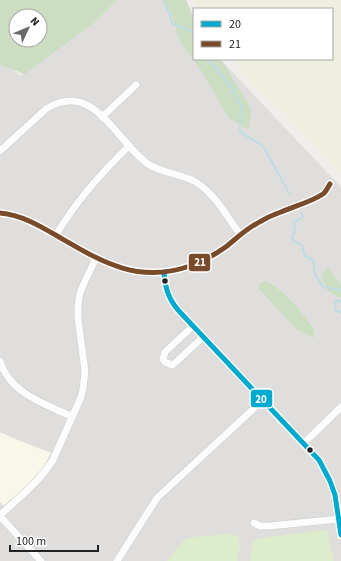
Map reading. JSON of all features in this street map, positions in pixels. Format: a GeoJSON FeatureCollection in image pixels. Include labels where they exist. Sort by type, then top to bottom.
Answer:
{"type":"FeatureCollection","features":[{"type":"Feature","properties":{"kind":"street"},"geometry":{"type":"LineString","coordinates":[[102,117],[136,85]]}},
{"type":"Feature","properties":{"kind":"street"},"geometry":{"type":"LineString","coordinates":[[0,152],[46,109],[59,102],[82,102],[95,109],[129,146],[155,168],[193,181],[204,188],[213,197],[240,234]]}},
{"type":"Feature","properties":{"kind":"street"},"geometry":{"type":"LineString","coordinates":[[56,235],[73,208],[88,189],[129,146]]}},
{"type":"Feature","properties":{"kind":"street"},"geometry":{"type":"LineString","coordinates":[[0,213],[28,220],[96,258],[120,268],[134,271],[164,272],[206,260],[228,245],[240,234],[266,218],[324,193],[330,184]]}},
{"type":"Feature","properties":{"kind":"street"},"geometry":{"type":"LineString","coordinates":[[41,561],[0,516],[30,488],[47,469],[53,460],[71,416],[81,397],[85,380],[85,371],[78,319],[78,306],[83,288],[96,258]]}},
{"type":"Feature","properties":{"kind":"street"},"geometry":{"type":"LineString","coordinates":[[164,272],[165,285],[172,302],[319,460],[330,481],[335,495],[341,535]]}},
{"type":"Feature","properties":{"kind":"street"},"geometry":{"type":"LineString","coordinates":[[193,326],[165,352],[163,359],[165,362],[172,365],[203,337]]}},
{"type":"Feature","properties":{"kind":"street"},"geometry":{"type":"LineString","coordinates":[[0,361],[8,379],[22,392],[71,416]]}},
{"type":"Feature","properties":{"kind":"street"},"geometry":{"type":"LineString","coordinates":[[117,561],[157,498],[263,400]]}},
{"type":"Feature","properties":{"kind":"street"},"geometry":{"type":"LineString","coordinates":[[304,443],[341,407]]}},
{"type":"Feature","properties":{"kind":"street"},"geometry":{"type":"LineString","coordinates":[[254,523],[260,526],[270,526],[339,520]]}},
{"type":"Feature","properties":{"kind":"shaded area"},"geometry":{"type":"Polygon","coordinates":[[[104,0],[164,0],[193,31],[193,60],[221,60],[341,187],[341,561],[0,561],[0,56],[20,76],[104,0]]]}},
{"type":"Feature","properties":{"kind":"shaded area"},"geometry":{"type":"Polygon","coordinates":[[[0,432],[51,453],[43,468],[32,481],[4,506],[0,502],[0,432]]]}},
{"type":"Feature","properties":{"kind":"green space"},"geometry":{"type":"Polygon","coordinates":[[[0,0],[117,0],[95,22],[25,74],[0,65],[0,0]]]}},
{"type":"Feature","properties":{"kind":"green space"},"geometry":{"type":"Polygon","coordinates":[[[164,0],[186,0],[193,16],[193,59],[180,42],[172,15],[164,0]]]}},
{"type":"Feature","properties":{"kind":"green space"},"geometry":{"type":"Polygon","coordinates":[[[191,0],[341,0],[341,175],[281,109],[257,91],[235,60],[333,60],[333,8],[197,8],[191,0]]]}},
{"type":"Feature","properties":{"kind":"green space"},"geometry":{"type":"Polygon","coordinates":[[[194,60],[222,60],[251,109],[249,130],[229,118],[194,60]]]}},
{"type":"Feature","properties":{"kind":"green space"},"geometry":{"type":"Polygon","coordinates":[[[328,268],[341,284],[341,298],[328,291],[321,275],[328,268]]]}},
{"type":"Feature","properties":{"kind":"green space"},"geometry":{"type":"Polygon","coordinates":[[[265,281],[279,290],[298,309],[314,329],[314,338],[296,329],[259,289],[259,284],[265,281]]]}},
{"type":"Feature","properties":{"kind":"green space"},"geometry":{"type":"Polygon","coordinates":[[[325,530],[328,533],[334,561],[250,561],[253,541],[260,538],[325,530]]]}},
{"type":"Feature","properties":{"kind":"green space"},"geometry":{"type":"Polygon","coordinates":[[[229,534],[238,536],[240,546],[237,561],[167,561],[184,540],[192,537],[229,534]]]}},
{"type":"Feature","properties":{"kind":"waterway"},"geometry":{"type":"LineString","coordinates":[[164,0],[173,24],[193,32]]}},
{"type":"Feature","properties":{"kind":"waterway"},"geometry":{"type":"LineString","coordinates":[[209,60],[231,87],[241,106],[240,132],[263,146],[289,193]]}},
{"type":"Feature","properties":{"kind":"waterway"},"geometry":{"type":"LineString","coordinates":[[301,213],[303,217],[293,223],[296,229],[291,238],[302,246],[305,256],[313,260],[315,274],[323,287],[341,290]]}},
{"type":"Feature","properties":{"kind":"waterway"},"geometry":{"type":"LineString","coordinates":[[341,302],[336,300],[335,310],[341,312]]}},
{"type":"Feature","properties":{"kind":"transit line","name":"21"},"geometry":{"type":"LineString","coordinates":[[0,213],[16,216],[31,222],[90,255],[121,268],[154,273],[171,271],[205,260],[223,249],[262,220],[274,214],[308,202],[323,194],[330,184]]}},
{"type":"Feature","properties":{"kind":"transit line","name":"20"},"geometry":{"type":"LineString","coordinates":[[164,272],[168,292],[178,310],[319,460],[330,481],[335,495],[341,535]]}}]}
